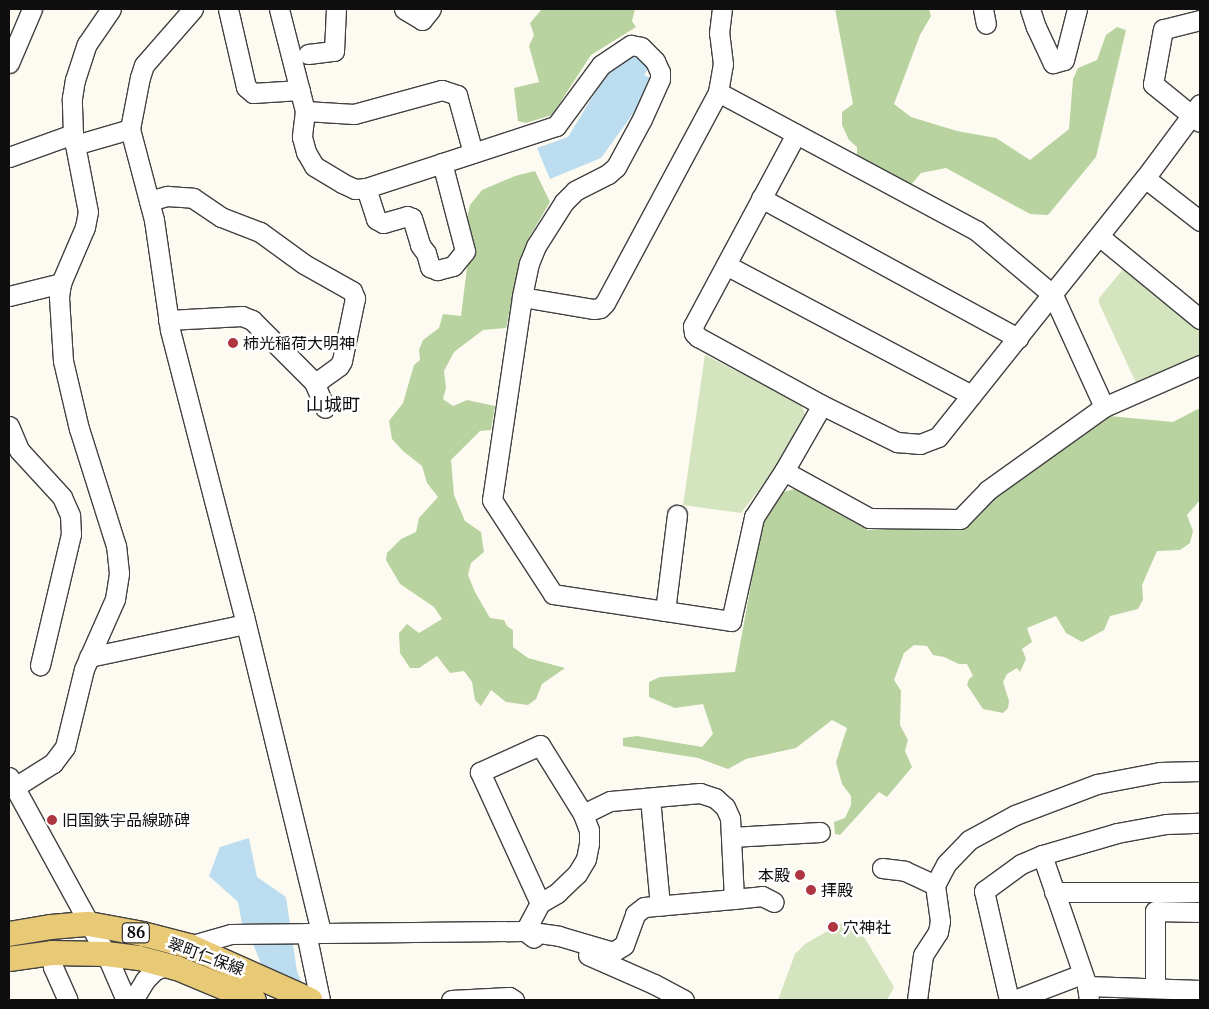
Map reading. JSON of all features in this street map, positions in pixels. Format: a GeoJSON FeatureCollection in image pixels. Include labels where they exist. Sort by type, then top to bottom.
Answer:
{"type":"FeatureCollection","features":[{"type":"Feature","properties":{"kind":"main road","name":"翠町仁保線"},"geometry":{"type":"LineString","coordinates":[[9,934],[51,927],[89,924],[189,946],[258,975],[310,1000]]}},
{"type":"Feature","properties":{"kind":"main road","name":"翠町仁保線"},"geometry":{"type":"LineString","coordinates":[[9,959],[52,953],[106,954],[139,958],[177,968],[254,1000]]}},
{"type":"Feature","properties":{"kind":"street"},"geometry":{"type":"LineString","coordinates":[[9,63],[32,9]]}},
{"type":"Feature","properties":{"kind":"street"},"geometry":{"type":"LineString","coordinates":[[111,9],[87,44],[80,63],[72,98],[74,140],[88,212],[86,227],[61,283],[59,297],[63,360],[79,430],[116,546],[119,573],[115,599],[89,657],[65,747],[53,763],[12,781],[106,954],[126,1000]]}},
{"type":"Feature","properties":{"kind":"street"},"geometry":{"type":"LineString","coordinates":[[193,9],[144,65],[130,129],[157,237],[168,320],[246,624],[309,933],[320,1000]]}},
{"type":"Feature","properties":{"kind":"street"},"geometry":{"type":"LineString","coordinates":[[228,9],[246,87],[253,93],[300,90]]}},
{"type":"Feature","properties":{"kind":"street"},"geometry":{"type":"LineString","coordinates":[[279,9],[306,111],[302,137],[306,152],[314,166],[342,184],[355,189],[366,188],[560,124],[602,65],[631,45],[641,47],[655,61],[660,72],[660,80],[642,119],[616,167],[608,174],[575,191],[564,202],[536,246],[529,263],[522,297],[492,500],[553,594],[731,621],[754,517],[784,471],[822,404]]}},
{"type":"Feature","properties":{"kind":"street"},"geometry":{"type":"LineString","coordinates":[[308,54],[334,51],[336,9]]}},
{"type":"Feature","properties":{"kind":"street"},"geometry":{"type":"LineString","coordinates":[[404,9],[422,20],[431,9]]}},
{"type":"Feature","properties":{"kind":"street"},"geometry":{"type":"LineString","coordinates":[[522,297],[594,309],[600,308],[605,303],[718,92],[723,64],[719,33],[722,9]]}},
{"type":"Feature","properties":{"kind":"street"},"geometry":{"type":"LineString","coordinates":[[1030,9],[1036,27],[1053,63],[1064,60],[1076,9]]}},
{"type":"Feature","properties":{"kind":"street"},"geometry":{"type":"LineString","coordinates":[[796,134],[693,326],[694,332],[698,338],[897,442],[920,444],[938,437],[1197,114],[1153,84],[1163,29],[1200,20]]}},
{"type":"Feature","properties":{"kind":"street"},"geometry":{"type":"LineString","coordinates":[[306,111],[354,114],[442,90],[457,95],[473,153]]}},
{"type":"Feature","properties":{"kind":"street"},"geometry":{"type":"LineString","coordinates":[[718,92],[977,231],[1053,295],[1104,407]]}},
{"type":"Feature","properties":{"kind":"street"},"geometry":{"type":"LineString","coordinates":[[9,158],[74,140],[130,129]]}},
{"type":"Feature","properties":{"kind":"street"},"geometry":{"type":"LineString","coordinates":[[366,188],[376,219],[383,223],[407,216],[412,218],[420,245],[426,252],[430,267],[436,270],[454,266],[465,251],[442,163]]}},
{"type":"Feature","properties":{"kind":"street"},"geometry":{"type":"LineString","coordinates":[[1145,178],[1200,221]]}},
{"type":"Feature","properties":{"kind":"street"},"geometry":{"type":"LineString","coordinates":[[149,201],[167,196],[193,198],[221,217],[260,232],[304,264],[352,291],[355,298],[342,360],[339,366],[314,382]]}},
{"type":"Feature","properties":{"kind":"street"},"geometry":{"type":"LineString","coordinates":[[761,198],[1018,338]]}},
{"type":"Feature","properties":{"kind":"street"},"geometry":{"type":"LineString","coordinates":[[1099,236],[1200,319]]}},
{"type":"Feature","properties":{"kind":"street"},"geometry":{"type":"LineString","coordinates":[[726,265],[972,395]]}},
{"type":"Feature","properties":{"kind":"street"},"geometry":{"type":"LineString","coordinates":[[9,296],[61,283]]}},
{"type":"Feature","properties":{"kind":"street"},"geometry":{"type":"LineString","coordinates":[[168,320],[242,316],[252,320],[314,382],[325,408]]}},
{"type":"Feature","properties":{"kind":"street"},"geometry":{"type":"LineString","coordinates":[[784,471],[869,518],[960,519],[988,490],[1104,407],[1200,366]]}},
{"type":"Feature","properties":{"kind":"street"},"geometry":{"type":"LineString","coordinates":[[9,426],[14,451],[62,497],[70,515],[71,534],[40,665]]}},
{"type":"Feature","properties":{"kind":"street"},"geometry":{"type":"LineString","coordinates":[[665,611],[676,515]]}},
{"type":"Feature","properties":{"kind":"street"},"geometry":{"type":"LineString","coordinates":[[89,657],[246,624]]}},
{"type":"Feature","properties":{"kind":"street"},"geometry":{"type":"LineString","coordinates":[[525,931],[540,904],[557,893],[577,874],[586,858],[589,830],[583,814],[540,745],[480,772],[540,904]]}},
{"type":"Feature","properties":{"kind":"street"},"geometry":{"type":"LineString","coordinates":[[918,1000],[923,955],[938,932],[940,921],[935,885],[946,864],[969,840],[1015,815],[1097,784],[1160,772],[1200,771]]}},
{"type":"Feature","properties":{"kind":"street"},"geometry":{"type":"LineString","coordinates":[[583,814],[610,801],[700,793],[715,798],[725,807],[730,818],[734,899]]}},
{"type":"Feature","properties":{"kind":"street"},"geometry":{"type":"LineString","coordinates":[[650,798],[660,906]]}},
{"type":"Feature","properties":{"kind":"street"},"geometry":{"type":"LineString","coordinates":[[1009,1000],[984,891],[1021,864],[1042,855],[1117,833],[1166,824],[1200,823]]}},
{"type":"Feature","properties":{"kind":"street"},"geometry":{"type":"LineString","coordinates":[[731,837],[820,832]]}},
{"type":"Feature","properties":{"kind":"street"},"geometry":{"type":"LineString","coordinates":[[1042,855],[1086,987]]}},
{"type":"Feature","properties":{"kind":"street"},"geometry":{"type":"LineString","coordinates":[[882,868],[905,871],[935,885]]}},
{"type":"Feature","properties":{"kind":"street"},"geometry":{"type":"LineString","coordinates":[[1054,892],[1200,892]]}},
{"type":"Feature","properties":{"kind":"street"},"geometry":{"type":"LineString","coordinates":[[189,946],[238,934],[525,931],[559,936],[613,952],[624,945],[634,914],[644,908],[762,896],[774,902]]}},
{"type":"Feature","properties":{"kind":"street"},"geometry":{"type":"LineString","coordinates":[[1155,988],[1155,911],[1200,912]]}},
{"type":"Feature","properties":{"kind":"street"},"geometry":{"type":"LineString","coordinates":[[525,931],[538,942],[584,953],[654,984],[684,1000]]}},
{"type":"Feature","properties":{"kind":"street"},"geometry":{"type":"LineString","coordinates":[[52,953],[53,967],[68,1000]]}},
{"type":"Feature","properties":{"kind":"street"},"geometry":{"type":"LineString","coordinates":[[133,1000],[145,980],[155,970],[166,966],[177,968]]}},
{"type":"Feature","properties":{"kind":"street"},"geometry":{"type":"LineString","coordinates":[[1014,1000],[1086,987],[1200,990]]}},
{"type":"Feature","properties":{"kind":"street"},"geometry":{"type":"LineString","coordinates":[[451,1000],[509,997],[514,1000]]}},
{"type":"Feature","properties":{"kind":"green space"},"geometry":{"type":"Polygon","coordinates":[[[542,9],[635,9],[632,21],[636,27],[591,55],[552,115],[526,123],[518,121],[514,88],[539,82],[529,46],[534,35],[530,23],[542,9]]]}},
{"type":"Feature","properties":{"kind":"green space"},"geometry":{"type":"Polygon","coordinates":[[[835,9],[929,9],[931,16],[920,35],[894,104],[911,117],[957,131],[996,138],[1030,160],[1069,129],[1073,79],[1078,68],[1097,60],[1106,35],[1117,27],[1126,30],[1096,157],[1048,215],[1030,214],[946,168],[921,173],[911,185],[857,155],[857,147],[849,140],[842,125],[842,112],[853,104],[835,9]]]}},
{"type":"Feature","properties":{"kind":"green space"},"geometry":{"type":"Polygon","coordinates":[[[535,171],[550,202],[527,241],[520,260],[506,328],[483,330],[454,352],[444,371],[446,388],[443,399],[453,406],[467,400],[495,406],[491,430],[480,431],[451,460],[454,495],[465,521],[481,532],[484,552],[471,563],[468,575],[475,592],[490,618],[504,620],[507,626],[513,630],[513,647],[528,658],[565,668],[542,684],[536,699],[528,705],[506,702],[491,690],[481,706],[475,700],[472,682],[464,671],[450,673],[437,656],[419,668],[410,668],[400,653],[399,633],[407,624],[419,633],[442,619],[434,607],[400,584],[386,560],[387,553],[401,539],[416,532],[419,518],[438,497],[427,483],[422,466],[403,451],[392,439],[389,421],[403,403],[414,365],[420,360],[419,350],[423,340],[439,328],[443,314],[461,316],[469,251],[465,227],[470,205],[482,190],[515,176],[535,171]]]}},
{"type":"Feature","properties":{"kind":"green space"},"geometry":{"type":"Polygon","coordinates":[[[1125,267],[1200,326],[1200,356],[1137,385],[1099,303],[1099,298],[1125,267]]]}},
{"type":"Feature","properties":{"kind":"green space"},"geometry":{"type":"Polygon","coordinates":[[[705,355],[801,404],[805,414],[775,469],[741,513],[683,505],[705,355]]]}},
{"type":"Feature","properties":{"kind":"green space"},"geometry":{"type":"Polygon","coordinates":[[[1198,409],[1200,411],[1200,500],[1187,515],[1193,531],[1190,543],[1180,550],[1157,551],[1142,585],[1143,600],[1138,609],[1110,616],[1104,630],[1082,642],[1066,633],[1056,616],[1027,628],[1032,642],[1022,649],[1026,659],[1020,672],[1017,668],[1007,674],[1003,682],[1009,701],[1008,708],[1003,713],[983,709],[967,685],[969,679],[973,676],[967,664],[959,664],[944,657],[933,655],[927,646],[914,645],[904,653],[894,680],[901,691],[900,725],[908,740],[905,751],[912,767],[887,797],[879,792],[840,835],[835,834],[834,822],[845,818],[851,805],[851,796],[842,784],[836,762],[847,728],[832,720],[796,748],[746,759],[728,769],[698,758],[623,746],[623,738],[637,736],[702,747],[713,734],[703,704],[675,708],[649,697],[649,682],[660,677],[735,672],[763,518],[783,492],[795,489],[868,530],[963,525],[994,496],[1109,416],[1173,422],[1198,409]]]}},
{"type":"Feature","properties":{"kind":"green space"},"geometry":{"type":"Polygon","coordinates":[[[852,917],[894,987],[887,1000],[778,1000],[795,954],[805,944],[852,917]]]}},
{"type":"Feature","properties":{"kind":"water"},"geometry":{"type":"Polygon","coordinates":[[[628,55],[639,56],[649,68],[644,75],[651,78],[640,104],[601,158],[550,179],[537,148],[568,137],[605,76],[628,55]]]}},
{"type":"Feature","properties":{"kind":"water"},"geometry":{"type":"Polygon","coordinates":[[[249,838],[257,877],[286,897],[297,971],[308,1000],[276,1000],[253,944],[245,940],[238,902],[209,876],[220,847],[249,838]]]}},
{"type":"Feature","properties":{"kind":"place","name":"柿光稲荷大明神"},"geometry":{"type":"Point","coordinates":[233,343]}},
{"type":"Feature","properties":{"kind":"place","name":"旧国鉄宇品線跡碑"},"geometry":{"type":"Point","coordinates":[52,820]}},
{"type":"Feature","properties":{"kind":"place","name":"本殿"},"geometry":{"type":"Point","coordinates":[800,875]}},
{"type":"Feature","properties":{"kind":"place","name":"拝殿"},"geometry":{"type":"Point","coordinates":[811,890]}},
{"type":"Feature","properties":{"kind":"place","name":"穴神社"},"geometry":{"type":"Point","coordinates":[833,927]}},
{"type":"Feature","properties":{"kind":"district","name":"山城町"},"geometry":{"type":"Point","coordinates":[333,405]}}]}
